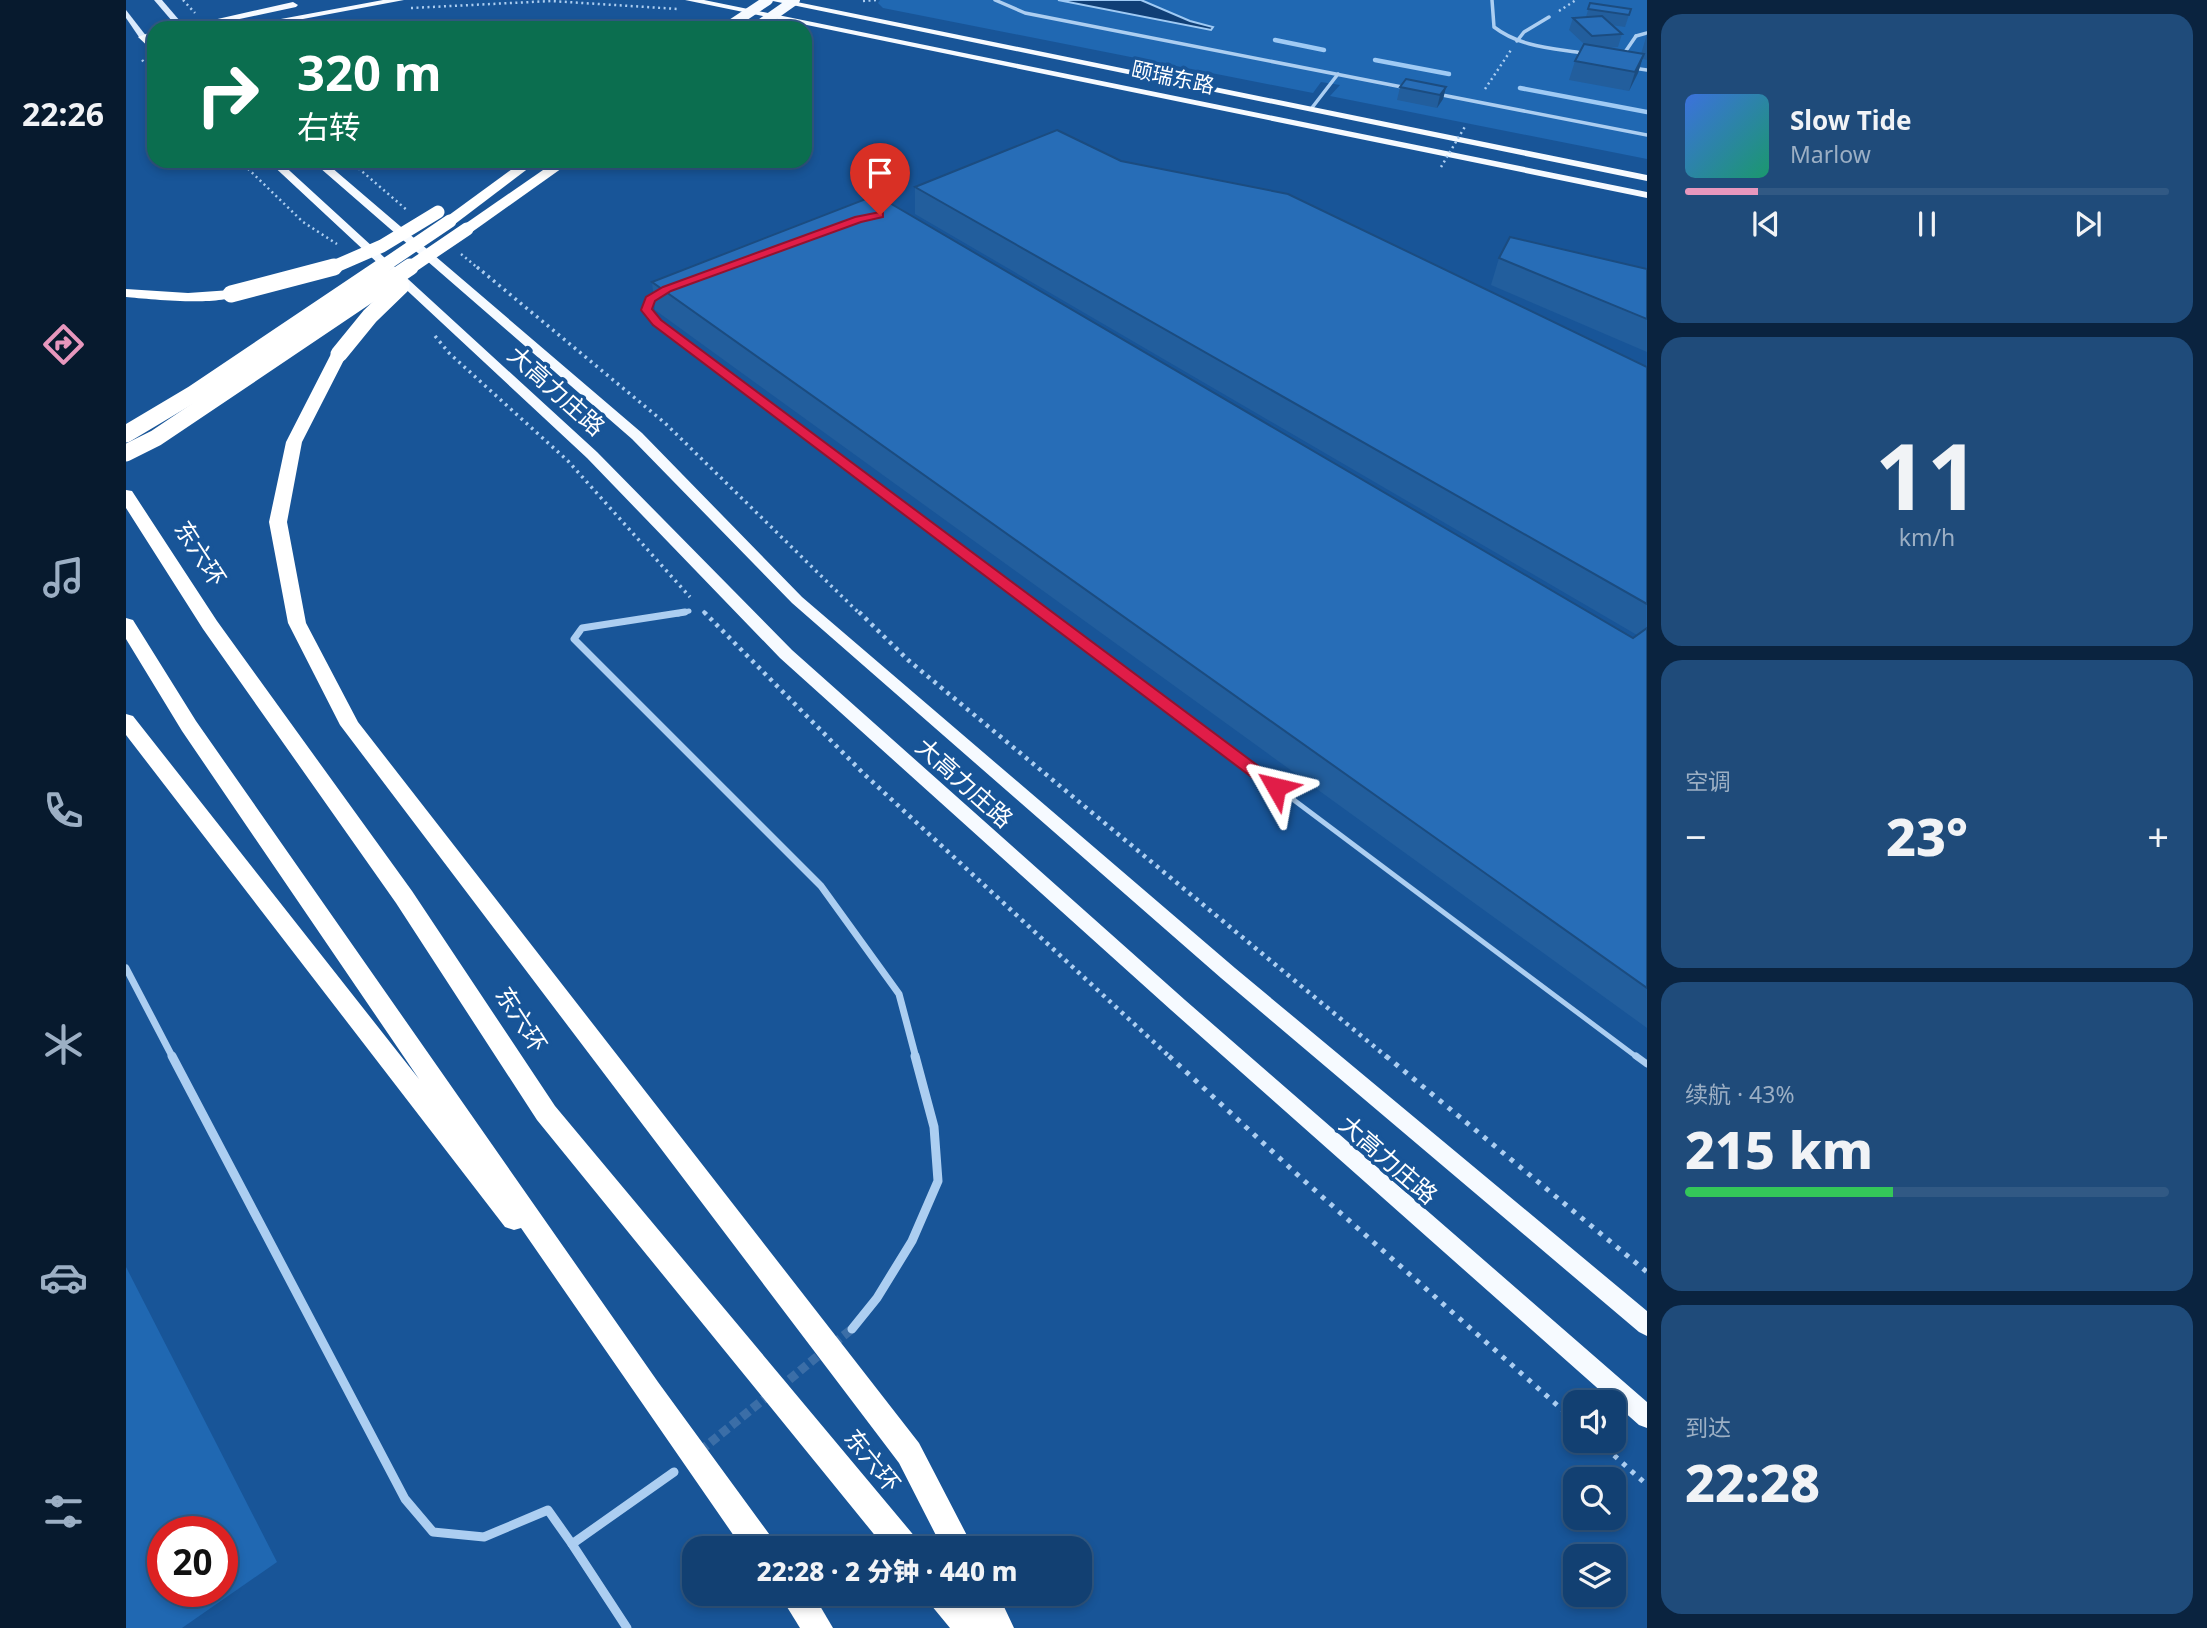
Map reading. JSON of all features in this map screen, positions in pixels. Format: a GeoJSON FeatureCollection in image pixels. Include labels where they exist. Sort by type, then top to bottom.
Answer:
{"type":"FeatureCollection","features":[{"type":"Feature","properties":{"kind":"highway"},"geometry":{"type":"LineString","coordinates":[[126,434],[193,394],[444,217],[521,168]]}},
{"type":"Feature","properties":{"kind":"highway"},"geometry":{"type":"LineString","coordinates":[[126,453],[167,431],[555,168]]}},
{"type":"Feature","properties":{"kind":"highway"},"geometry":{"type":"LineString","coordinates":[[126,293],[188,297],[231,294],[276,284],[347,262],[444,217]]}},
{"type":"Feature","properties":{"kind":"highway"},"geometry":{"type":"LineString","coordinates":[[467,229],[377,309],[340,354],[294,442],[278,522],[297,623],[350,725],[909,1453],[951,1536]]}},
{"type":"Feature","properties":{"kind":"highway","name":"东六环"},"geometry":{"type":"LineString","coordinates":[[126,495],[211,625],[404,897],[546,1113],[894,1536]]}},
{"type":"Feature","properties":{"kind":"highway"},"geometry":{"type":"LineString","coordinates":[[126,624],[189,726],[648,1391],[752,1536]]}},
{"type":"Feature","properties":{"kind":"highway"},"geometry":{"type":"LineString","coordinates":[[126,721],[648,1391]]}},
{"type":"Feature","properties":{"kind":"highway"},"geometry":{"type":"LineString","coordinates":[[802,1606],[818,1628]]}},
{"type":"Feature","properties":{"kind":"highway"},"geometry":{"type":"LineString","coordinates":[[952,1606],[970,1628]]}},
{"type":"Feature","properties":{"kind":"highway"},"geometry":{"type":"LineString","coordinates":[[988,1606],[999,1628]]}},
{"type":"Feature","properties":{"kind":"main road"},"geometry":{"type":"LineString","coordinates":[[158,0],[176,21]]}},
{"type":"Feature","properties":{"kind":"main road"},"geometry":{"type":"LineString","coordinates":[[278,21],[399,0]]}},
{"type":"Feature","properties":{"kind":"main road","name":"颐瑞东路"},"geometry":{"type":"LineString","coordinates":[[690,0],[803,21]]}},
{"type":"Feature","properties":{"kind":"main road"},"geometry":{"type":"LineString","coordinates":[[728,6],[738,0]]}},
{"type":"Feature","properties":{"kind":"main road"},"geometry":{"type":"LineString","coordinates":[[737,21],[771,0]]}},
{"type":"Feature","properties":{"kind":"main road","name":"颐瑞东路"},"geometry":{"type":"LineString","coordinates":[[771,0],[1647,178]]}},
{"type":"Feature","properties":{"kind":"main road"},"geometry":{"type":"LineString","coordinates":[[765,21],[795,0]]}},
{"type":"Feature","properties":{"kind":"main road"},"geometry":{"type":"LineString","coordinates":[[798,20],[826,0]]}},
{"type":"Feature","properties":{"kind":"main road"},"geometry":{"type":"LineString","coordinates":[[216,21],[307,2]]}},
{"type":"Feature","properties":{"kind":"main road"},"geometry":{"type":"LineString","coordinates":[[128,15],[147,34]]}},
{"type":"Feature","properties":{"kind":"main road","name":"颐瑞东路"},"geometry":{"type":"LineString","coordinates":[[812,23],[1647,195]]}},
{"type":"Feature","properties":{"kind":"main road","name":"大高力庄路"},"geometry":{"type":"LineString","coordinates":[[281,168],[592,455],[796,664],[1178,1005],[1647,1416]]}},
{"type":"Feature","properties":{"kind":"main road","name":"大高力庄路"},"geometry":{"type":"LineString","coordinates":[[325,168],[637,436],[797,600],[1228,973],[1647,1325]]}},
{"type":"Feature","properties":{"kind":"street"},"geometry":{"type":"LineString","coordinates":[[1636,36],[1647,33]]}},
{"type":"Feature","properties":{"kind":"street"},"geometry":{"type":"LineString","coordinates":[[689,611],[640,621],[617,621],[582,628],[574,639],[829,897],[899,994],[934,1127],[938,1181],[912,1241],[877,1298],[852,1329]]}},
{"type":"Feature","properties":{"kind":"street"},"geometry":{"type":"LineString","coordinates":[[126,968],[405,1499],[433,1532],[484,1537],[548,1510],[627,1628]]}},
{"type":"Feature","properties":{"kind":"street"},"geometry":{"type":"LineString","coordinates":[[572,1544],[674,1472]]}},
{"type":"Feature","properties":{"kind":"lane"},"geometry":{"type":"LineString","coordinates":[[995,0],[1025,13],[1407,88]]}},
{"type":"Feature","properties":{"kind":"lane"},"geometry":{"type":"LineString","coordinates":[[1492,0],[1494,27],[1502,35],[1517,41],[1584,53]]}},
{"type":"Feature","properties":{"kind":"lane"},"geometry":{"type":"LineString","coordinates":[[1517,41],[1524,32],[1551,16]]}},
{"type":"Feature","properties":{"kind":"lane"},"geometry":{"type":"LineString","coordinates":[[1620,60],[1636,36]]}},
{"type":"Feature","properties":{"kind":"lane"},"geometry":{"type":"LineString","coordinates":[[1627,67],[1647,70]]}},
{"type":"Feature","properties":{"kind":"lane"},"geometry":{"type":"LineString","coordinates":[[1311,109],[1338,74]]}},
{"type":"Feature","properties":{"kind":"lane"},"geometry":{"type":"LineString","coordinates":[[1434,93],[1647,135]]}},
{"type":"Feature","properties":{"kind":"lane"},"geometry":{"type":"LineString","coordinates":[[663,291],[650,299],[646,306],[648,314],[657,323],[1647,1064]]}},
{"type":"Feature","properties":{"kind":"path"},"geometry":{"type":"LineString","coordinates":[[863,1],[877,0]]}},
{"type":"Feature","properties":{"kind":"path"},"geometry":{"type":"LineString","coordinates":[[1551,16],[1576,0],[1582,3]]}},
{"type":"Feature","properties":{"kind":"path"},"geometry":{"type":"LineString","coordinates":[[409,8],[551,1],[682,10]]}},
{"type":"Feature","properties":{"kind":"path"},"geometry":{"type":"LineString","coordinates":[[1486,93],[1484,91],[1517,41]]}},
{"type":"Feature","properties":{"kind":"path"},"geometry":{"type":"LineString","coordinates":[[141,59],[147,65]]}},
{"type":"Feature","properties":{"kind":"path"},"geometry":{"type":"LineString","coordinates":[[1441,167],[1466,125]]}},
{"type":"Feature","properties":{"kind":"path"},"geometry":{"type":"LineString","coordinates":[[247,168],[303,222],[348,252]]}},
{"type":"Feature","properties":{"kind":"path"},"geometry":{"type":"LineString","coordinates":[[358,168],[414,215]]}},
{"type":"Feature","properties":{"kind":"path"},"geometry":{"type":"LineString","coordinates":[[455,250],[665,423],[908,660],[1647,1272]]}},
{"type":"Feature","properties":{"kind":"path"},"geometry":{"type":"LineString","coordinates":[[432,332],[449,353],[568,461],[738,649],[864,774],[1300,1177],[1563,1410]]}},
{"type":"Feature","properties":{"kind":"path"},"geometry":{"type":"LineString","coordinates":[[1611,1453],[1647,1485]]}},
{"type":"Feature","properties":{"kind":"shaded area"},"geometry":{"type":"Polygon","coordinates":[[[880,0],[1647,0],[1647,159],[1330,96],[1340,85],[1321,82],[1313,93],[883,8],[878,3],[880,0]]]}},
{"type":"Feature","properties":{"kind":"shaded area"},"geometry":{"type":"Polygon","coordinates":[[[1058,0],[1141,0],[1190,21],[1213,27],[1211,30],[1058,0]]]}},
{"type":"Feature","properties":{"kind":"shaded area"},"geometry":{"type":"Polygon","coordinates":[[[126,1267],[277,1562],[238,1589],[238,1516],[147,1516],[147,1607],[212,1607],[182,1628],[126,1628],[126,1267]]]}},
{"type":"Feature","properties":{"kind":"building"},"geometry":{"type":"Polygon","coordinates":[[[1590,3],[1631,9],[1629,15],[1588,9],[1590,3]]]}},
{"type":"Feature","properties":{"kind":"building"},"geometry":{"type":"Polygon","coordinates":[[[1602,16],[1622,34],[1592,36],[1573,18],[1602,16]]]}},
{"type":"Feature","properties":{"kind":"building"},"geometry":{"type":"Polygon","coordinates":[[[1584,44],[1644,54],[1635,72],[1575,61],[1584,44]]]}},
{"type":"Feature","properties":{"kind":"building"},"geometry":{"type":"Polygon","coordinates":[[[1406,79],[1446,87],[1440,95],[1400,87],[1406,79]]]}},
{"type":"Feature","properties":{"kind":"building"},"geometry":{"type":"Polygon","coordinates":[[[1057,130],[1121,161],[1288,194],[1647,367],[1647,604],[915,187],[1057,130]]]}},
{"type":"Feature","properties":{"kind":"building"},"geometry":{"type":"Polygon","coordinates":[[[876,195],[1633,638],[1647,628],[1647,988],[652,282],[876,195]]]}},
{"type":"Feature","properties":{"kind":"building"},"geometry":{"type":"Polygon","coordinates":[[[1510,237],[1647,269],[1647,319],[1499,258],[1510,237]]]}},
{"type":"Feature","properties":{"kind":"waterway"},"geometry":{"type":"LineString","coordinates":[[1275,40],[1324,50]]}},
{"type":"Feature","properties":{"kind":"waterway"},"geometry":{"type":"LineString","coordinates":[[1375,60],[1449,74]]}},
{"type":"Feature","properties":{"kind":"waterway"},"geometry":{"type":"LineString","coordinates":[[1520,88],[1647,112]]}},
{"type":"Feature","properties":{"kind":"tunnel"},"geometry":{"type":"LineString","coordinates":[[833,1344],[852,1329]]}},
{"type":"Feature","properties":{"kind":"tunnel"},"geometry":{"type":"LineString","coordinates":[[779,1388],[824,1351]]}},
{"type":"Feature","properties":{"kind":"tunnel"},"geometry":{"type":"LineString","coordinates":[[700,1451],[769,1395]]}},
{"type":"Feature","properties":{"kind":"route"},"geometry":{"type":"LineString","coordinates":[[880,215],[859,219],[667,289],[650,299],[646,310],[657,323],[1276,787]]}}]}
